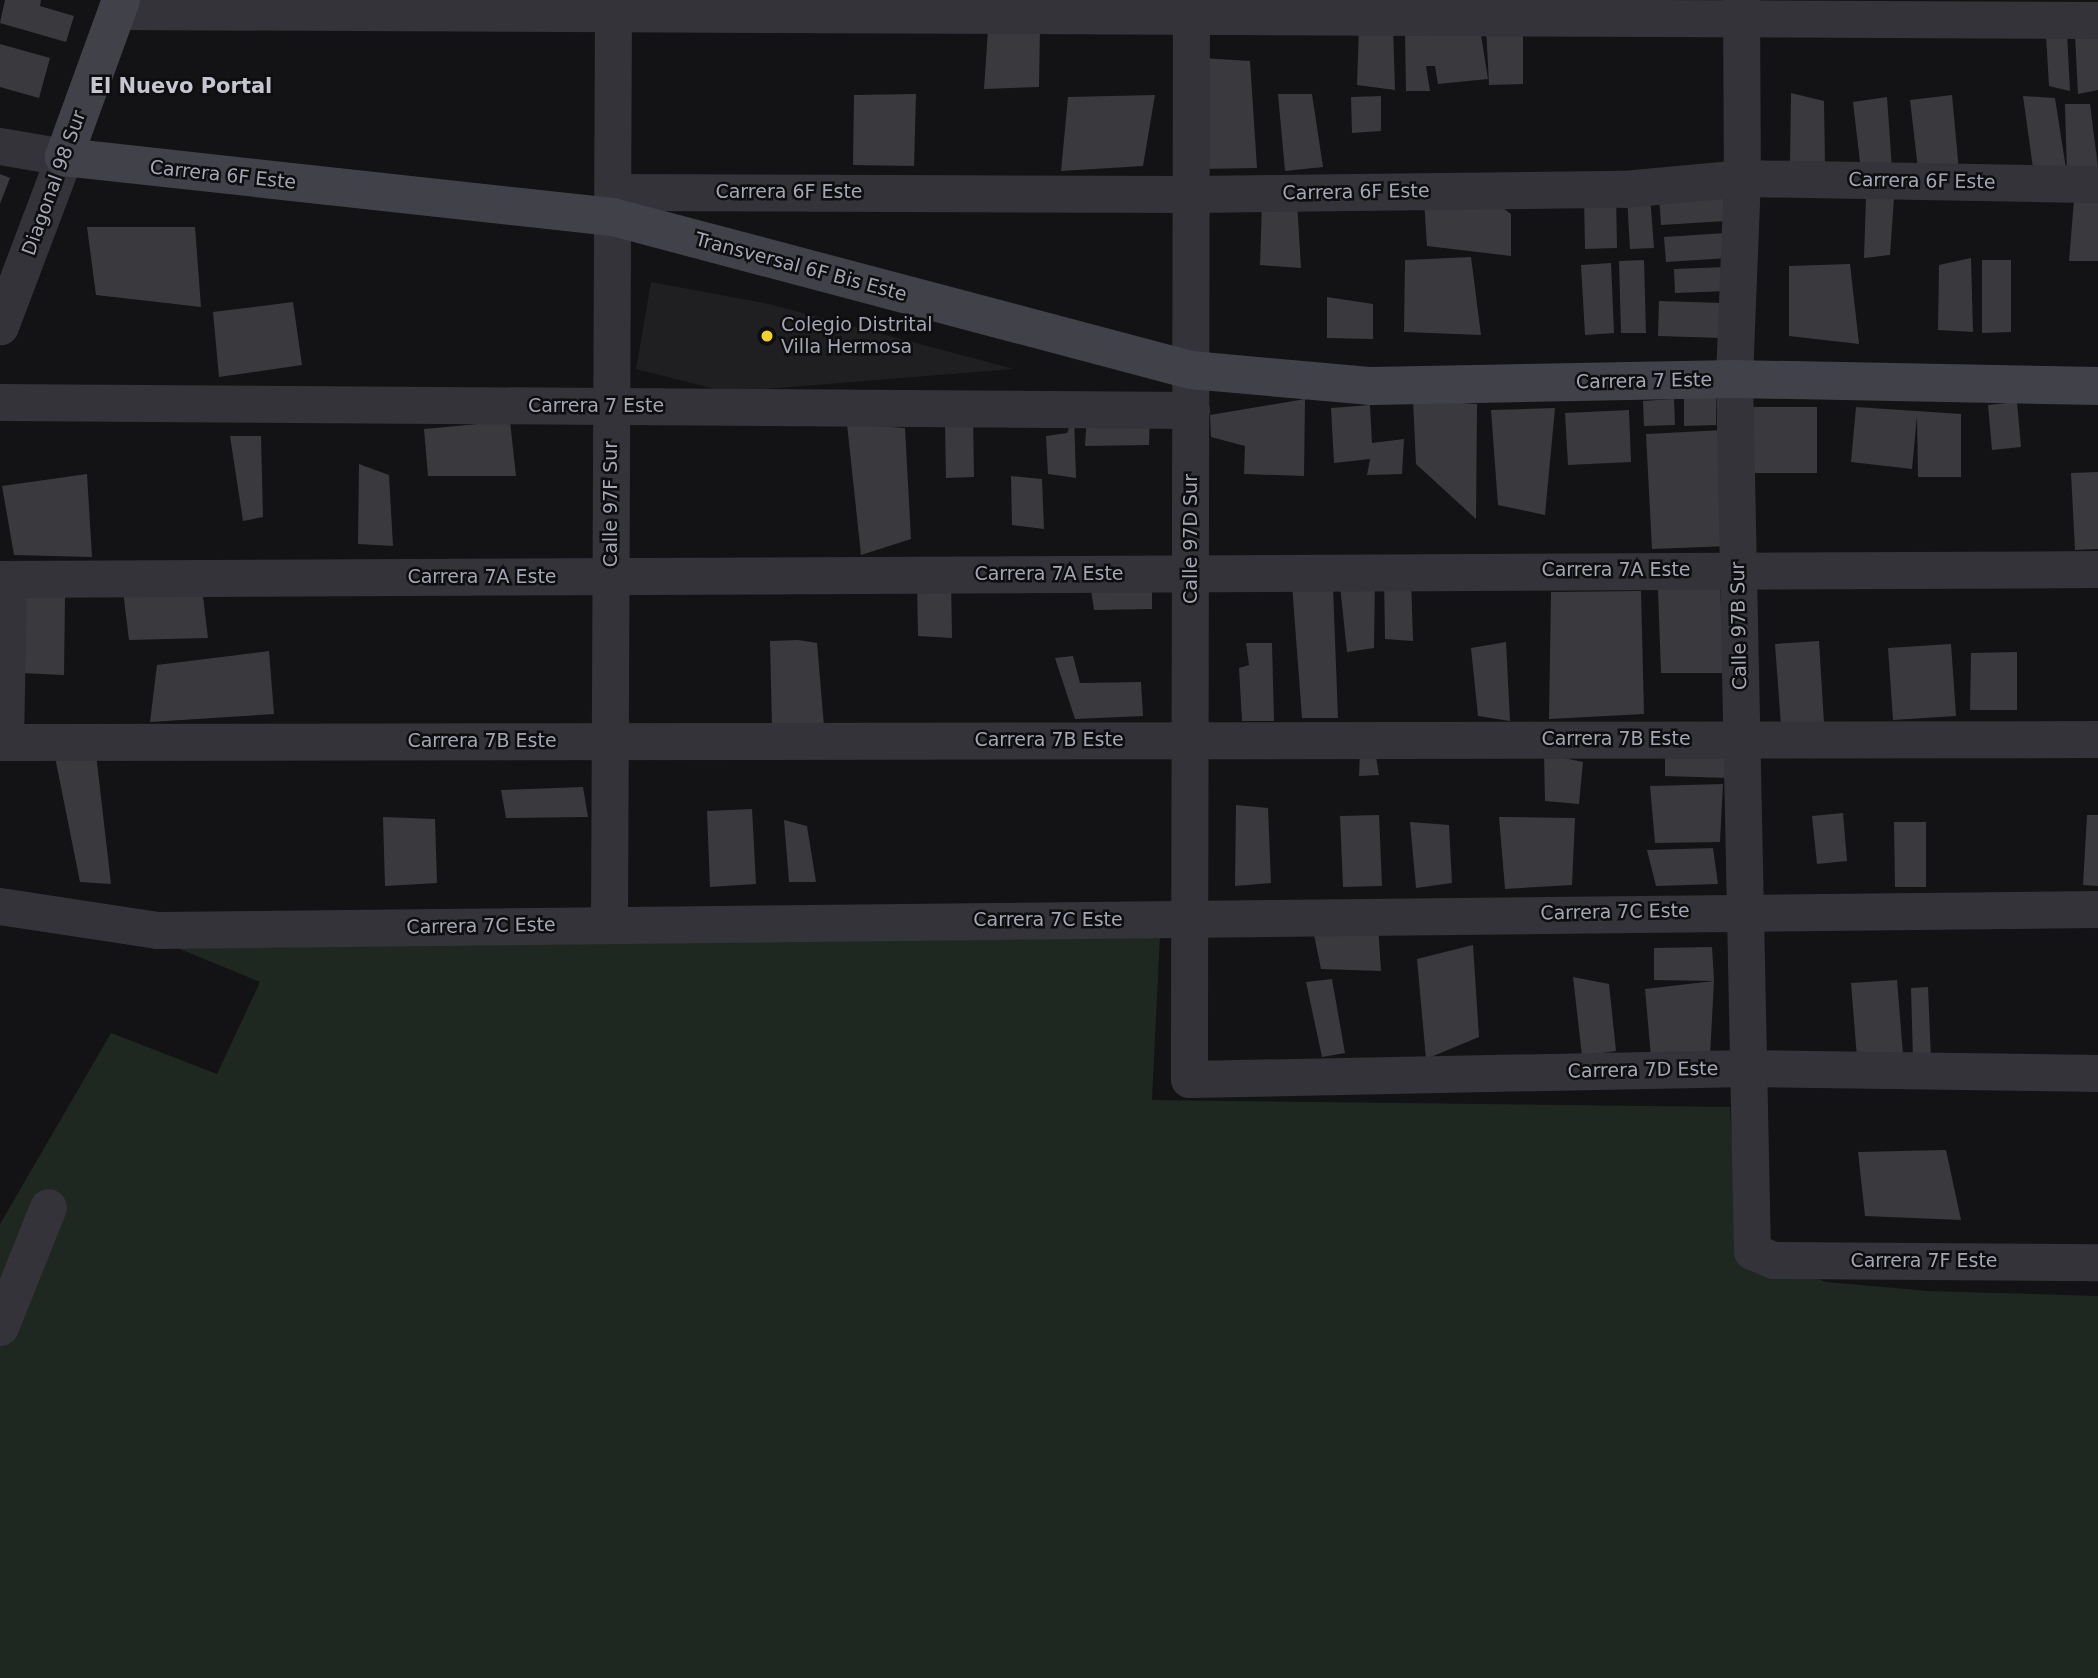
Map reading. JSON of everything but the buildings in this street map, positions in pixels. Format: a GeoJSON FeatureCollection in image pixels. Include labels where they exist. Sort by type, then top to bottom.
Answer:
{"type":"FeatureCollection","features":[{"type":"Feature","properties":{"kind":"street"},"geometry":{"type":"LineString","coordinates":[[119,5],[1191,9],[1741,7],[2098,20]]}},
{"type":"Feature","properties":{"kind":"street","name":"Diagonal 98 Sur"},"geometry":{"type":"LineString","coordinates":[[0,326],[119,5]]}},
{"type":"Feature","properties":{"kind":"street","name":"Calle 97F Sur"},"geometry":{"type":"LineString","coordinates":[[609,924],[613,7]]}},
{"type":"Feature","properties":{"kind":"street","name":"Calle 97B Sur"},"geometry":{"type":"LineString","coordinates":[[1741,7],[1742,178],[1734,379],[1752,1251]]}},
{"type":"Feature","properties":{"kind":"street","name":"Calle 97D Sur"},"geometry":{"type":"LineString","coordinates":[[1189,1079],[1191,9]]}},
{"type":"Feature","properties":{"kind":"street","name":"Carrera 6F Este"},"geometry":{"type":"LineString","coordinates":[[0,146],[64,157],[613,204],[1624,189],[1742,178],[2098,184]]}},
{"type":"Feature","properties":{"kind":"street","name":"Transversal 6F Bis Este"},"geometry":{"type":"LineString","coordinates":[[613,204],[1191,370]]}},
{"type":"Feature","properties":{"kind":"street","name":"Carrera 7 Este"},"geometry":{"type":"LineString","coordinates":[[1191,370],[1371,386],[1734,379],[2098,386]]}},
{"type":"Feature","properties":{"kind":"street","name":"Carrera 7 Este"},"geometry":{"type":"LineString","coordinates":[[0,402],[1191,410]]}},
{"type":"Feature","properties":{"kind":"street","name":"Carrera 7A Este"},"geometry":{"type":"LineString","coordinates":[[4,579],[2098,569]]}},
{"type":"Feature","properties":{"kind":"street"},"geometry":{"type":"LineString","coordinates":[[3,742],[4,579]]}},
{"type":"Feature","properties":{"kind":"street","name":"Carrera 7B Este"},"geometry":{"type":"LineString","coordinates":[[3,742],[2098,738]]}},
{"type":"Feature","properties":{"kind":"street","name":"Carrera 7C Este"},"geometry":{"type":"LineString","coordinates":[[0,906],[157,930],[1745,910],[2098,909]]}},
{"type":"Feature","properties":{"kind":"street","name":"Carrera 7D Este"},"geometry":{"type":"LineString","coordinates":[[1189,1079],[1748,1068],[2098,1073]]}},
{"type":"Feature","properties":{"kind":"street"},"geometry":{"type":"LineString","coordinates":[[0,1327],[48,1207]]}},
{"type":"Feature","properties":{"kind":"street","name":"Carrera 7F Este"},"geometry":{"type":"LineString","coordinates":[[1752,1251],[1773,1260],[2098,1262]]}},
{"type":"Feature","properties":{"kind":"shaded area","name":"Colegio Distrital Villa Hermosa"},"geometry":{"type":"Polygon","coordinates":[[[651,282],[769,304],[1014,369],[727,392],[636,369],[651,282]]]}},
{"type":"Feature","properties":{"kind":"shaded area"},"geometry":{"type":"Polygon","coordinates":[[[1160,936],[1152,1100],[1730,1107],[1739,1255],[1827,1282],[1928,1291],[2098,1296],[2098,1678],[0,1678],[0,1224],[111,1033],[217,1074],[260,982],[165,943],[1160,936]]]}},
{"type":"Feature","properties":{"kind":"place","name":"Colegio Distrital Villa Hermosa"},"geometry":{"type":"Point","coordinates":[767,336]}},
{"type":"Feature","properties":{"kind":"district","name":"El Nuevo Portal"},"geometry":{"type":"Point","coordinates":[181,86]}}]}
